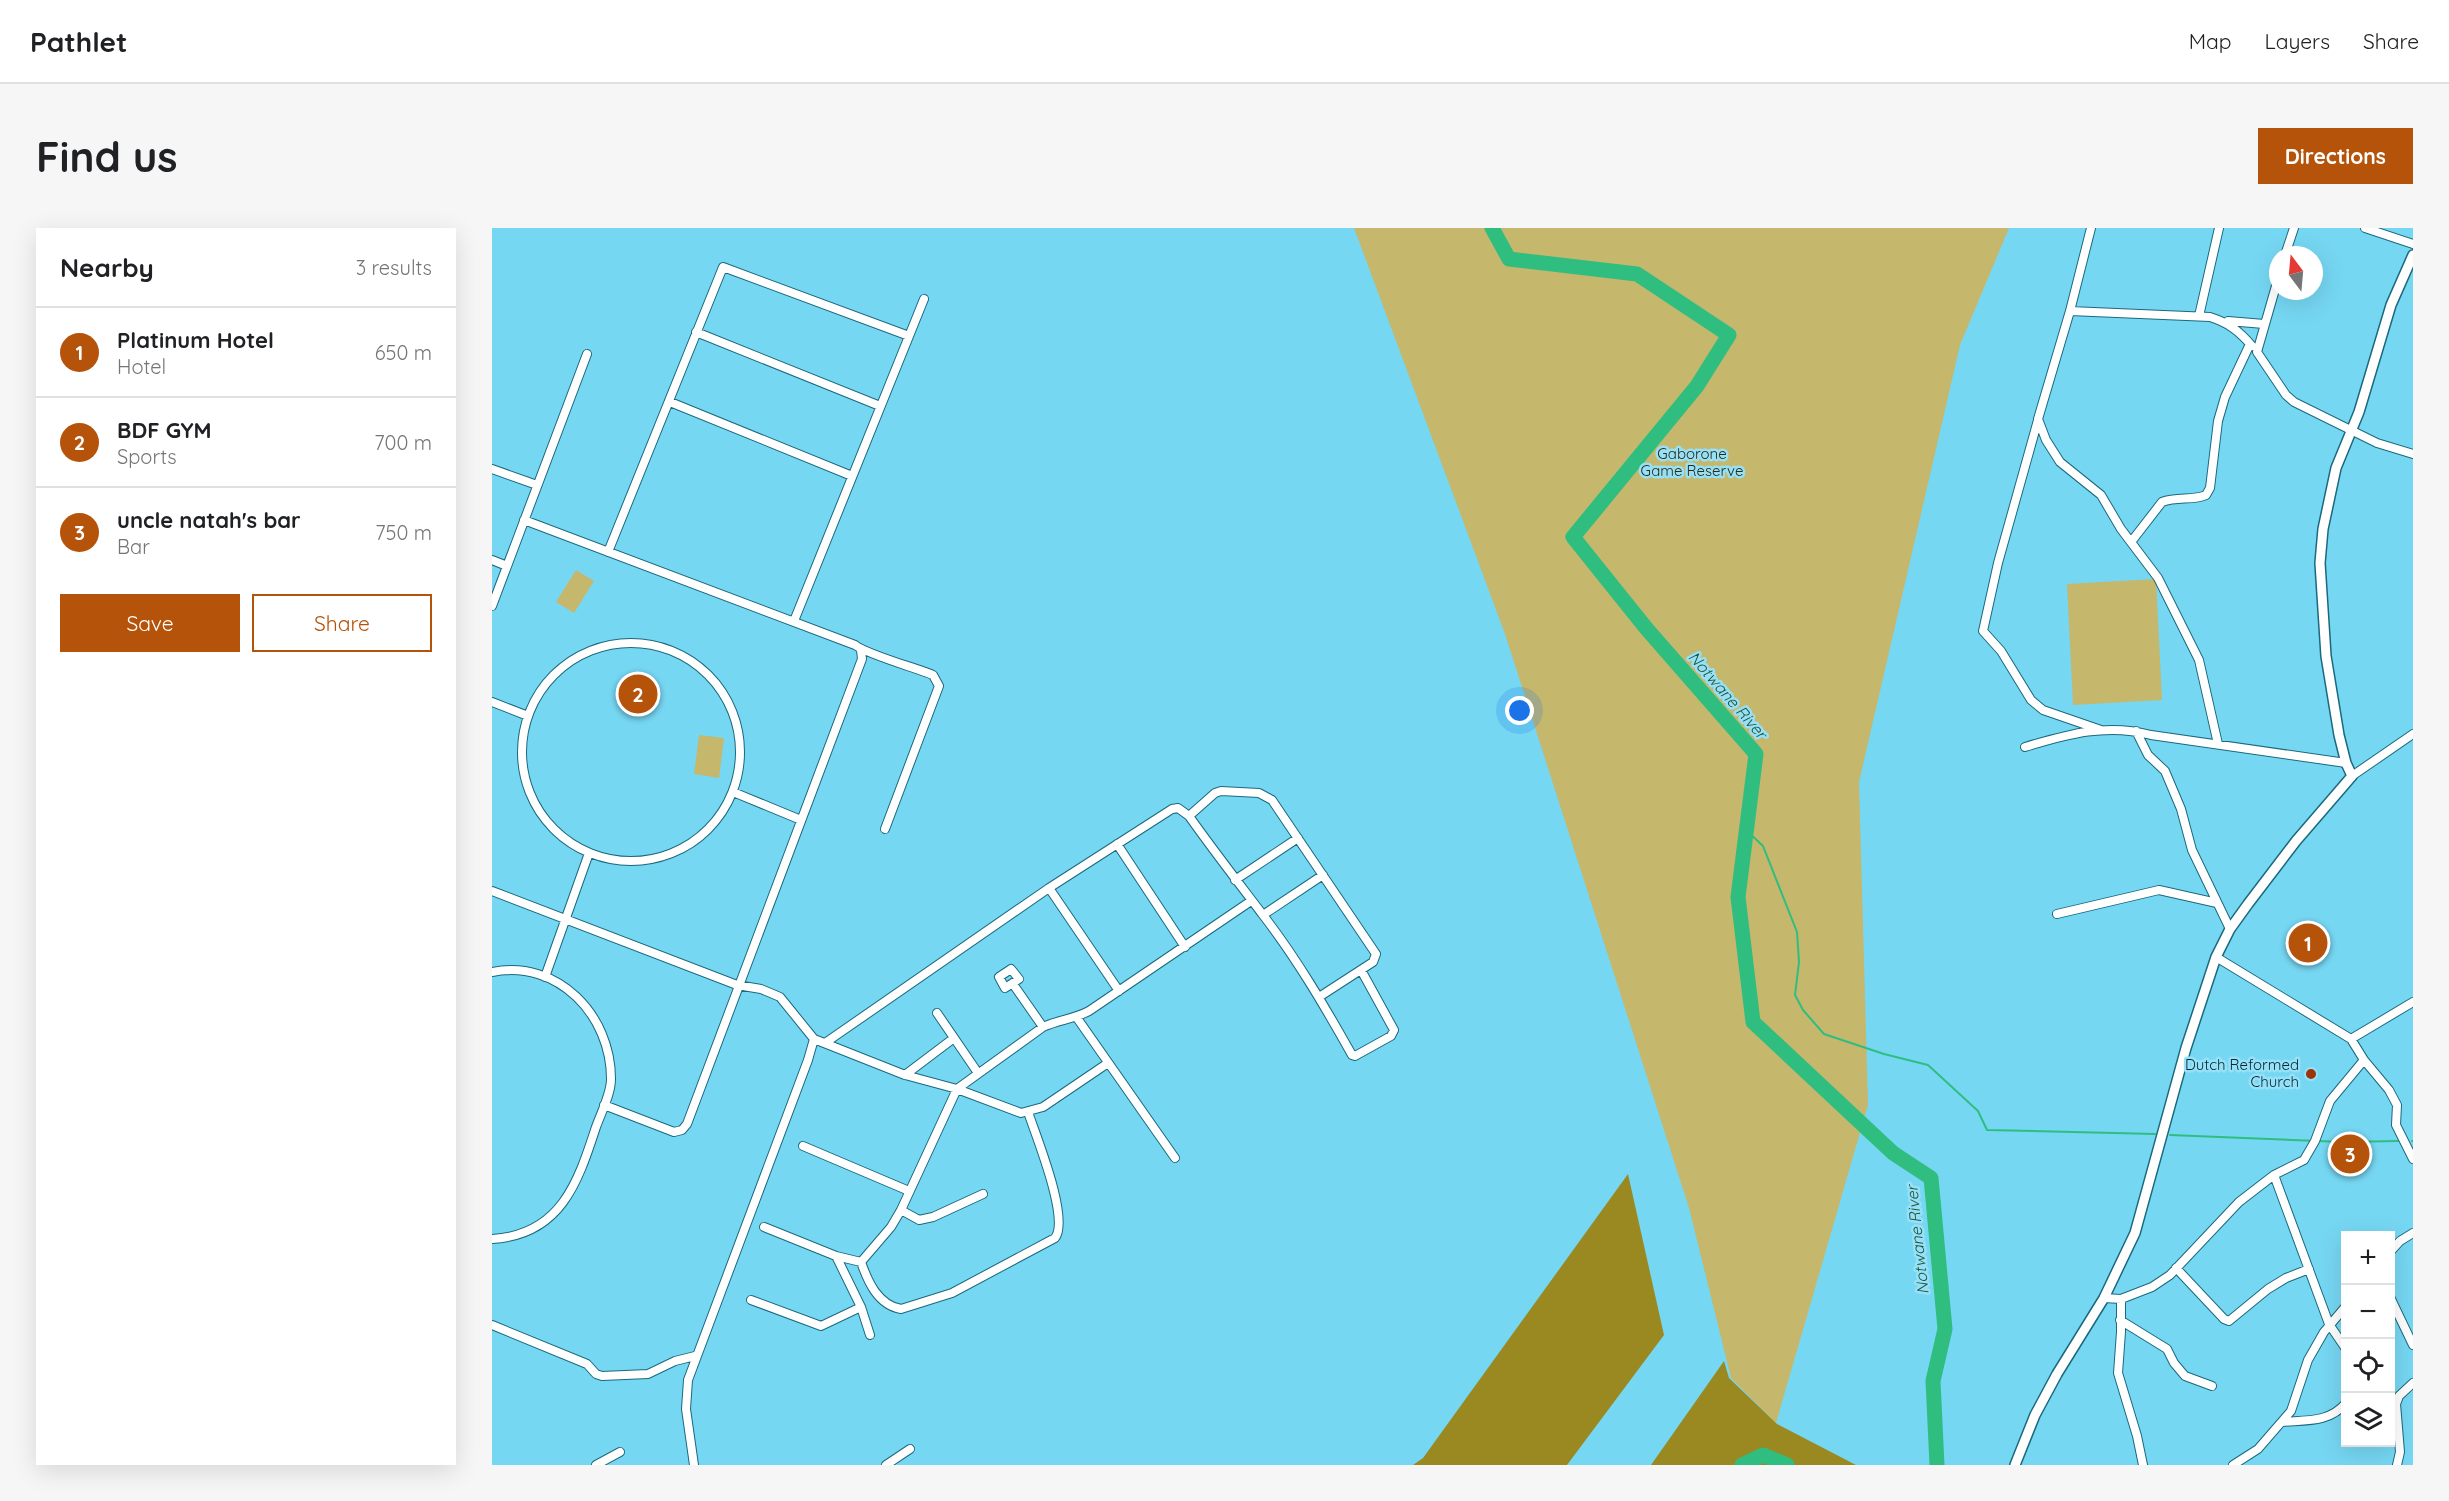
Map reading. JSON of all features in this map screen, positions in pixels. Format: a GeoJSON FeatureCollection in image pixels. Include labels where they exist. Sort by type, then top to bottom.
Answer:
{"type":"FeatureCollection","features":[{"type":"Feature","properties":{"kind":"street"},"geometry":{"type":"LineString","coordinates":[[2091,228],[1998,563],[1983,631],[2001,651],[2031,700],[2043,711],[2101,730]]}},
{"type":"Feature","properties":{"kind":"street"},"geometry":{"type":"LineString","coordinates":[[2288,246],[2294,228]]}},
{"type":"Feature","properties":{"kind":"street"},"geometry":{"type":"LineString","coordinates":[[2365,228],[2413,244]]}},
{"type":"Feature","properties":{"kind":"street"},"geometry":{"type":"LineString","coordinates":[[2199,316],[2217,229]]}},
{"type":"Feature","properties":{"kind":"street"},"geometry":{"type":"LineString","coordinates":[[2352,776],[2346,763],[2331,693],[2320,563],[2323,529],[2336,468],[2352,430],[2391,304],[2413,255]]}},
{"type":"Feature","properties":{"kind":"street"},"geometry":{"type":"LineString","coordinates":[[608,552],[723,267],[909,336]]}},
{"type":"Feature","properties":{"kind":"street"},"geometry":{"type":"LineString","coordinates":[[794,621],[924,299]]}},
{"type":"Feature","properties":{"kind":"street"},"geometry":{"type":"LineString","coordinates":[[2257,352],[2271,300]]}},
{"type":"Feature","properties":{"kind":"street"},"geometry":{"type":"LineString","coordinates":[[2070,310],[2199,316],[2223,321],[2264,324]]}},
{"type":"Feature","properties":{"kind":"street"},"geometry":{"type":"LineString","coordinates":[[2223,321],[2239,330],[2286,395],[2294,402],[2377,443],[2413,454]]}},
{"type":"Feature","properties":{"kind":"street"},"geometry":{"type":"LineString","coordinates":[[696,332],[880,406]]}},
{"type":"Feature","properties":{"kind":"street"},"geometry":{"type":"LineString","coordinates":[[2131,542],[2162,502],[2169,499],[2206,495],[2210,488],[2218,421],[2225,397],[2250,344]]}},
{"type":"Feature","properties":{"kind":"street"},"geometry":{"type":"LineString","coordinates":[[492,606],[586,354]]}},
{"type":"Feature","properties":{"kind":"street"},"geometry":{"type":"LineString","coordinates":[[670,402],[852,476]]}},
{"type":"Feature","properties":{"kind":"street"},"geometry":{"type":"LineString","coordinates":[[2038,419],[2056,457],[2101,495],[2131,542],[2158,578],[2199,660],[2218,744]]}},
{"type":"Feature","properties":{"kind":"street"},"geometry":{"type":"LineString","coordinates":[[492,469],[537,485]]}},
{"type":"Feature","properties":{"kind":"street"},"geometry":{"type":"LineString","coordinates":[[524,520],[794,621],[855,645],[861,650],[873,652],[933,675],[939,686],[885,829]]}},
{"type":"Feature","properties":{"kind":"street"},"geometry":{"type":"LineString","coordinates":[[492,560],[507,566]]}},
{"type":"Feature","properties":{"kind":"street"},"geometry":{"type":"LineString","coordinates":[[621,644],[645,644],[669,650],[692,661],[711,677],[726,697],[740,744],[739,768],[732,792],[723,812],[709,828],[692,842],[673,852],[653,859],[631,861],[610,859],[589,853],[568,842],[550,826],[536,807],[527,786],[522,763],[522,739],[528,716],[538,694],[554,675],[581,656],[596,649],[621,644]]}},
{"type":"Feature","properties":{"kind":"street"},"geometry":{"type":"LineString","coordinates":[[604,1105],[674,1132],[682,1130],[687,1124],[861,660],[861,650]]}},
{"type":"Feature","properties":{"kind":"street"},"geometry":{"type":"LineString","coordinates":[[492,702],[528,716]]}},
{"type":"Feature","properties":{"kind":"street"},"geometry":{"type":"LineString","coordinates":[[2025,747],[2062,736],[2122,728],[2346,763]]}},
{"type":"Feature","properties":{"kind":"street"},"geometry":{"type":"LineString","coordinates":[[2136,731],[2148,755],[2164,771],[2181,809],[2192,850],[2230,928]]}},
{"type":"Feature","properties":{"kind":"street"},"geometry":{"type":"LineString","coordinates":[[2015,1465],[2035,1415],[2057,1374],[2104,1298],[2135,1233],[2186,1048],[2216,957],[2230,928],[2296,841],[2352,776],[2413,734]]}},
{"type":"Feature","properties":{"kind":"street"},"geometry":{"type":"LineString","coordinates":[[1189,816],[1215,793],[1227,791],[1259,793],[1272,800],[1376,954],[1373,962],[1319,997]]}},
{"type":"Feature","properties":{"kind":"street"},"geometry":{"type":"LineString","coordinates":[[732,792],[801,820]]}},
{"type":"Feature","properties":{"kind":"street"},"geometry":{"type":"LineString","coordinates":[[825,1043],[1049,888],[1172,809],[1178,808],[1189,816],[1263,915],[1319,997],[1353,1055],[1359,1055],[1391,1036],[1394,1027],[1361,970]]}},
{"type":"Feature","properties":{"kind":"street"},"geometry":{"type":"LineString","coordinates":[[1235,880],[1298,838]]}},
{"type":"Feature","properties":{"kind":"street"},"geometry":{"type":"LineString","coordinates":[[1117,844],[1185,947]]}},
{"type":"Feature","properties":{"kind":"street"},"geometry":{"type":"LineString","coordinates":[[545,977],[589,853]]}},
{"type":"Feature","properties":{"kind":"street"},"geometry":{"type":"LineString","coordinates":[[1263,915],[1323,874]]}},
{"type":"Feature","properties":{"kind":"street"},"geometry":{"type":"LineString","coordinates":[[1049,888],[1119,991]]}},
{"type":"Feature","properties":{"kind":"street"},"geometry":{"type":"LineString","coordinates":[[2057,914],[2159,890],[2217,903]]}},
{"type":"Feature","properties":{"kind":"street"},"geometry":{"type":"LineString","coordinates":[[492,891],[738,985],[761,989],[780,997],[814,1039],[905,1075],[957,1089],[1020,1113],[1042,1107],[1108,1063]]}},
{"type":"Feature","properties":{"kind":"street"},"geometry":{"type":"LineString","coordinates":[[861,1262],[891,1227],[901,1210],[957,1089],[1043,1027],[1054,1021],[1077,1018],[1251,901]]}},
{"type":"Feature","properties":{"kind":"street"},"geometry":{"type":"LineString","coordinates":[[2216,957],[2351,1039],[2364,1060],[2389,1090],[2397,1105],[2396,1125],[2413,1159]]}},
{"type":"Feature","properties":{"kind":"street"},"geometry":{"type":"LineString","coordinates":[[492,972],[519,970],[545,977],[573,992],[598,1022],[605,1041],[612,1081],[575,1186],[564,1203],[550,1217],[533,1228],[515,1235],[492,1239]]}},
{"type":"Feature","properties":{"kind":"street"},"geometry":{"type":"LineString","coordinates":[[1013,984],[1043,1027]]}},
{"type":"Feature","properties":{"kind":"street"},"geometry":{"type":"LineString","coordinates":[[2351,1039],[2413,1002]]}},
{"type":"Feature","properties":{"kind":"street"},"geometry":{"type":"LineString","coordinates":[[937,1013],[978,1073]]}},
{"type":"Feature","properties":{"kind":"street"},"geometry":{"type":"LineString","coordinates":[[1077,1018],[1175,1158]]}},
{"type":"Feature","properties":{"kind":"street"},"geometry":{"type":"LineString","coordinates":[[905,1075],[954,1038]]}},
{"type":"Feature","properties":{"kind":"street"},"geometry":{"type":"LineString","coordinates":[[694,1465],[686,1409],[688,1380],[814,1039]]}},
{"type":"Feature","properties":{"kind":"street"},"geometry":{"type":"LineString","coordinates":[[2104,1298],[2121,1299],[2152,1287],[2170,1275],[2239,1202],[2274,1175],[2307,1157],[2330,1101],[2364,1060]]}},
{"type":"Feature","properties":{"kind":"street"},"geometry":{"type":"LineString","coordinates":[[861,1262],[868,1280],[882,1300],[893,1308],[901,1309],[952,1293],[1055,1238],[1060,1228],[1053,1186],[1028,1112]]}},
{"type":"Feature","properties":{"kind":"street"},"geometry":{"type":"LineString","coordinates":[[2402,1134],[2413,1132]]}},
{"type":"Feature","properties":{"kind":"street"},"geometry":{"type":"LineString","coordinates":[[803,1146],[909,1191]]}},
{"type":"Feature","properties":{"kind":"street"},"geometry":{"type":"LineString","coordinates":[[2274,1175],[2329,1324],[2341,1342]]}},
{"type":"Feature","properties":{"kind":"street"},"geometry":{"type":"LineString","coordinates":[[901,1210],[919,1220],[933,1217],[983,1194]]}},
{"type":"Feature","properties":{"kind":"street"},"geometry":{"type":"LineString","coordinates":[[764,1227],[836,1256],[861,1262]]}},
{"type":"Feature","properties":{"kind":"street"},"geometry":{"type":"LineString","coordinates":[[2395,1247],[2413,1233]]}},
{"type":"Feature","properties":{"kind":"street"},"geometry":{"type":"LineString","coordinates":[[836,1256],[861,1308],[870,1335]]}},
{"type":"Feature","properties":{"kind":"street"},"geometry":{"type":"LineString","coordinates":[[2176,1268],[2224,1319],[2229,1321],[2268,1289],[2286,1278],[2309,1269]]}},
{"type":"Feature","properties":{"kind":"street"},"geometry":{"type":"LineString","coordinates":[[2121,1299],[2118,1373],[2137,1436],[2143,1465]]}},
{"type":"Feature","properties":{"kind":"street"},"geometry":{"type":"LineString","coordinates":[[751,1300],[821,1326],[861,1308]]}},
{"type":"Feature","properties":{"kind":"street"},"geometry":{"type":"LineString","coordinates":[[2395,1306],[2413,1345]]}},
{"type":"Feature","properties":{"kind":"street"},"geometry":{"type":"LineString","coordinates":[[2233,1465],[2258,1449],[2282,1422],[2295,1403],[2308,1360],[2329,1324],[2341,1311]]}},
{"type":"Feature","properties":{"kind":"street"},"geometry":{"type":"LineString","coordinates":[[2120,1320],[2167,1349],[2174,1364],[2185,1376],[2212,1386]]}},
{"type":"Feature","properties":{"kind":"street"},"geometry":{"type":"LineString","coordinates":[[492,1325],[587,1364],[596,1374],[602,1376],[648,1374],[675,1361],[695,1356]]}},
{"type":"Feature","properties":{"kind":"street"},"geometry":{"type":"LineString","coordinates":[[2397,1465],[2400,1452],[2396,1404],[2399,1396],[2413,1383]]}},
{"type":"Feature","properties":{"kind":"street"},"geometry":{"type":"LineString","coordinates":[[2282,1422],[2324,1419],[2341,1408]]}},
{"type":"Feature","properties":{"kind":"street"},"geometry":{"type":"LineString","coordinates":[[886,1465],[910,1449]]}},
{"type":"Feature","properties":{"kind":"street"},"geometry":{"type":"LineString","coordinates":[[596,1465],[620,1452]]}},
{"type":"Feature","properties":{"kind":"green space","name":"Gaborone Game Reserve"},"geometry":{"type":"Polygon","coordinates":[[[1354,228],[2009,228],[1960,345],[1859,782],[1868,1105],[1776,1423],[1731,1378],[1689,1208],[1505,634],[1354,228]]]}},
{"type":"Feature","properties":{"kind":"green space"},"geometry":{"type":"Polygon","coordinates":[[[576,570],[594,581],[574,613],[556,602],[576,570]]]}},
{"type":"Feature","properties":{"kind":"green space"},"geometry":{"type":"Polygon","coordinates":[[[2156,579],[2162,700],[2073,705],[2067,584],[2156,579]]]}},
{"type":"Feature","properties":{"kind":"green space"},"geometry":{"type":"Polygon","coordinates":[[[699,735],[724,738],[719,778],[694,774],[699,735]]]}},
{"type":"Feature","properties":{"kind":"shaded area"},"geometry":{"type":"Polygon","coordinates":[[[1628,1174],[1664,1335],[1567,1465],[1413,1465],[1423,1458],[1628,1174]]]}},
{"type":"Feature","properties":{"kind":"shaded area"},"geometry":{"type":"Polygon","coordinates":[[[1724,1361],[1729,1378],[1777,1424],[1856,1465],[1651,1465],[1724,1361]]]}},
{"type":"Feature","properties":{"kind":"waterway","name":"Notwane River"},"geometry":{"type":"LineString","coordinates":[[1492,228],[1509,259],[1637,274],[1729,335],[1697,386],[1573,537],[1646,628],[1756,754],[1738,897],[1753,1022],[1893,1153],[1931,1178],[1945,1329],[1933,1381],[1937,1465]]}},
{"type":"Feature","properties":{"kind":"waterway"},"geometry":{"type":"LineString","coordinates":[[1746,830],[1763,846],[1797,932],[1799,962],[1795,995],[1803,1010],[1824,1034],[1884,1054],[1928,1065],[1978,1111],[1987,1130],[2155,1134]]}},
{"type":"Feature","properties":{"kind":"waterway"},"geometry":{"type":"LineString","coordinates":[[2170,1135],[2343,1142],[2398,1141]]}},
{"type":"Feature","properties":{"kind":"waterway","name":"Notwane River"},"geometry":{"type":"LineString","coordinates":[[1742,1465],[1763,1455],[1787,1465]]}},
{"type":"Feature","properties":{"kind":"place","name":"BDF GYM"},"geometry":{"type":"Point","coordinates":[638,694]}},
{"type":"Feature","properties":{"kind":"place","name":"Platinum Hotel"},"geometry":{"type":"Point","coordinates":[2308,943]}},
{"type":"Feature","properties":{"kind":"place","name":"Dutch Reformed Church"},"geometry":{"type":"Point","coordinates":[2311,1074]}},
{"type":"Feature","properties":{"kind":"place","name":"uncle natah's bar"},"geometry":{"type":"Point","coordinates":[2350,1154]}}]}
